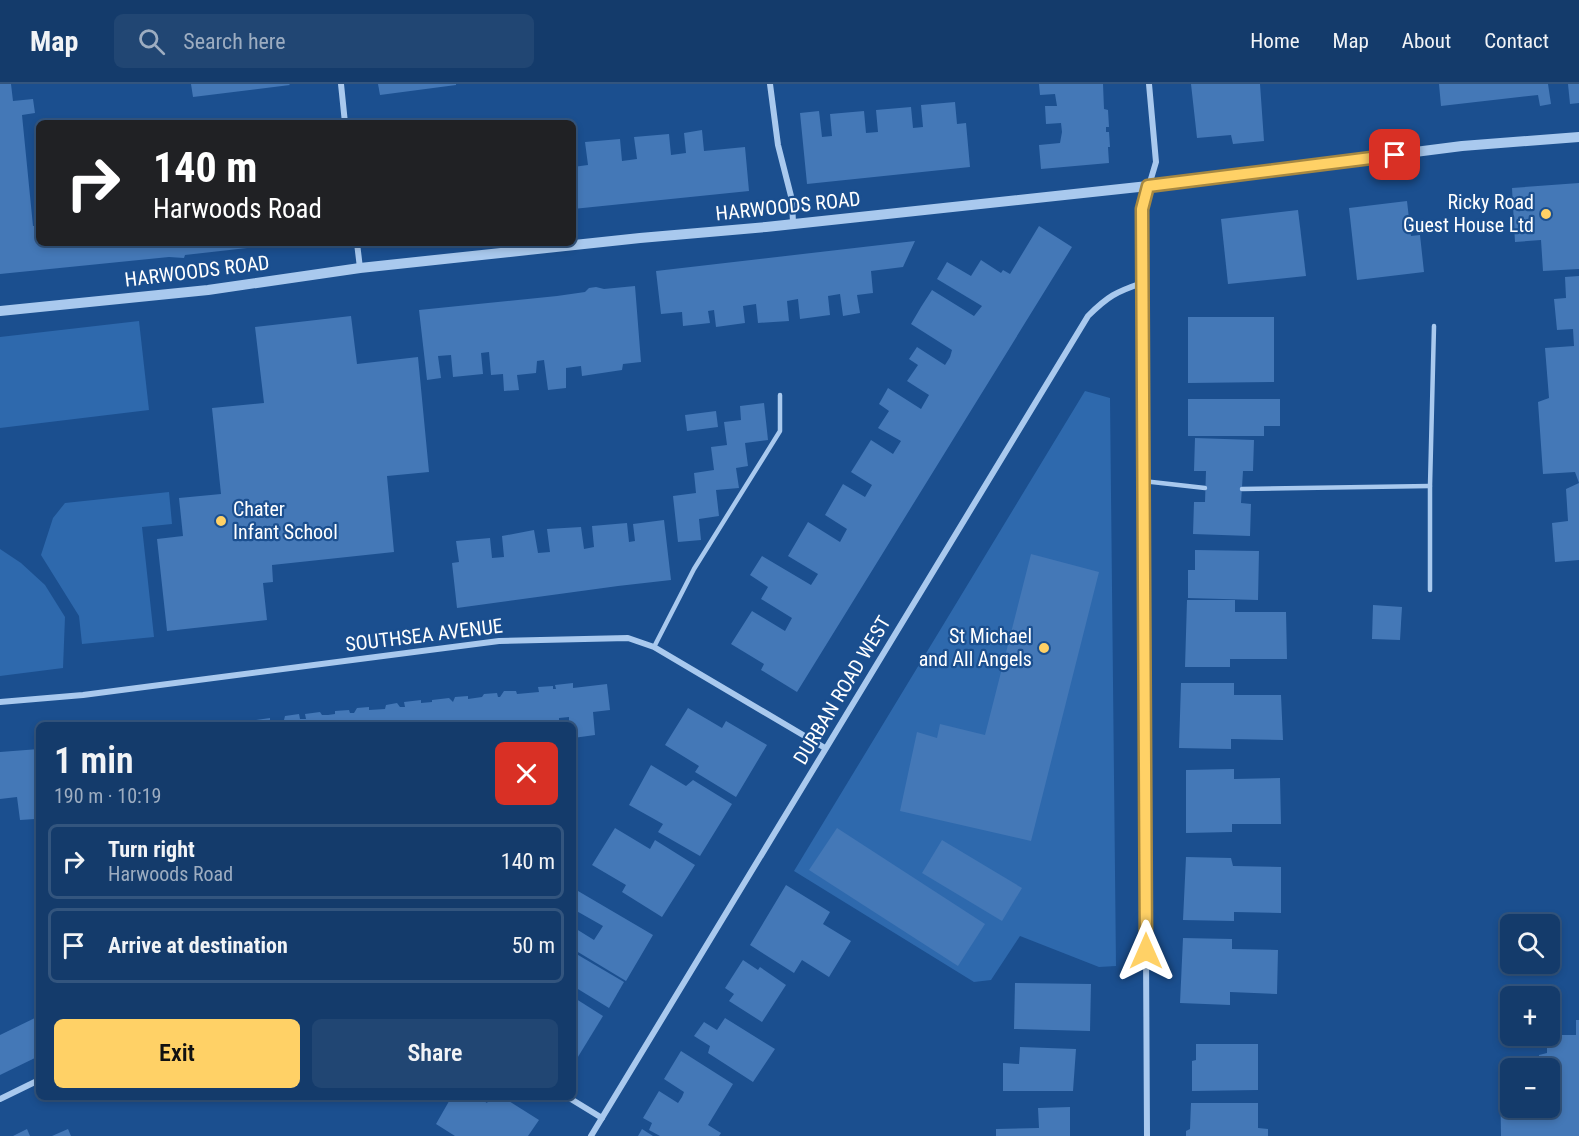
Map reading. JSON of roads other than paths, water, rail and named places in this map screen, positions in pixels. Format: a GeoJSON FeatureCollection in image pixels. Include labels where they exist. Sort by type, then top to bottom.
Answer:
{"type":"FeatureCollection","features":[{"type":"Feature","properties":{"kind":"street"},"geometry":{"type":"LineString","coordinates":[[340,84],[345,120]]}},
{"type":"Feature","properties":{"kind":"street"},"geometry":{"type":"LineString","coordinates":[[770,84],[778,145],[792,200],[793,223]]}},
{"type":"Feature","properties":{"kind":"street"},"geometry":{"type":"LineString","coordinates":[[1147,1136],[1142,209],[1156,162],[1149,84]]}},
{"type":"Feature","properties":{"kind":"street","name":"HARWOODS ROAD"},"geometry":{"type":"LineString","coordinates":[[576,246],[1148,186],[1462,146],[1579,137]]}},
{"type":"Feature","properties":{"kind":"street"},"geometry":{"type":"LineString","coordinates":[[357,246],[360,268]]}},
{"type":"Feature","properties":{"kind":"street","name":"HARWOODS ROAD"},"geometry":{"type":"LineString","coordinates":[[0,311],[208,290],[360,268],[572,246]]}},
{"type":"Feature","properties":{"kind":"street","name":"DURBAN ROAD WEST"},"geometry":{"type":"LineString","coordinates":[[591,1136],[1088,316],[1105,299],[1142,283]]}},
{"type":"Feature","properties":{"kind":"street","name":"SOUTHSEA AVENUE"},"geometry":{"type":"LineString","coordinates":[[0,702],[83,695],[499,641],[628,638],[654,647],[825,748]]}},
{"type":"Feature","properties":{"kind":"street"},"geometry":{"type":"LineString","coordinates":[[0,1100],[36,1082]]}},
{"type":"Feature","properties":{"kind":"street"},"geometry":{"type":"LineString","coordinates":[[573,1100],[602,1118]]}},
{"type":"Feature","properties":{"kind":"lane"},"geometry":{"type":"LineString","coordinates":[[1430,590],[1434,327]]}},
{"type":"Feature","properties":{"kind":"lane"},"geometry":{"type":"LineString","coordinates":[[654,647],[694,569],[780,431],[780,395]]}},
{"type":"Feature","properties":{"kind":"lane"},"geometry":{"type":"LineString","coordinates":[[1143,481],[1205,488]]}},
{"type":"Feature","properties":{"kind":"lane"},"geometry":{"type":"LineString","coordinates":[[1242,489],[1431,486]]}},
{"type":"Feature","properties":{"kind":"place","name":"Ricky Road Guest House Ltd"},"geometry":{"type":"Point","coordinates":[1546,214]}},
{"type":"Feature","properties":{"kind":"place","name":"Chater Infant School"},"geometry":{"type":"Point","coordinates":[221,521]}},
{"type":"Feature","properties":{"kind":"place","name":"St Michael and All Angels"},"geometry":{"type":"Point","coordinates":[1044,648]}}]}
